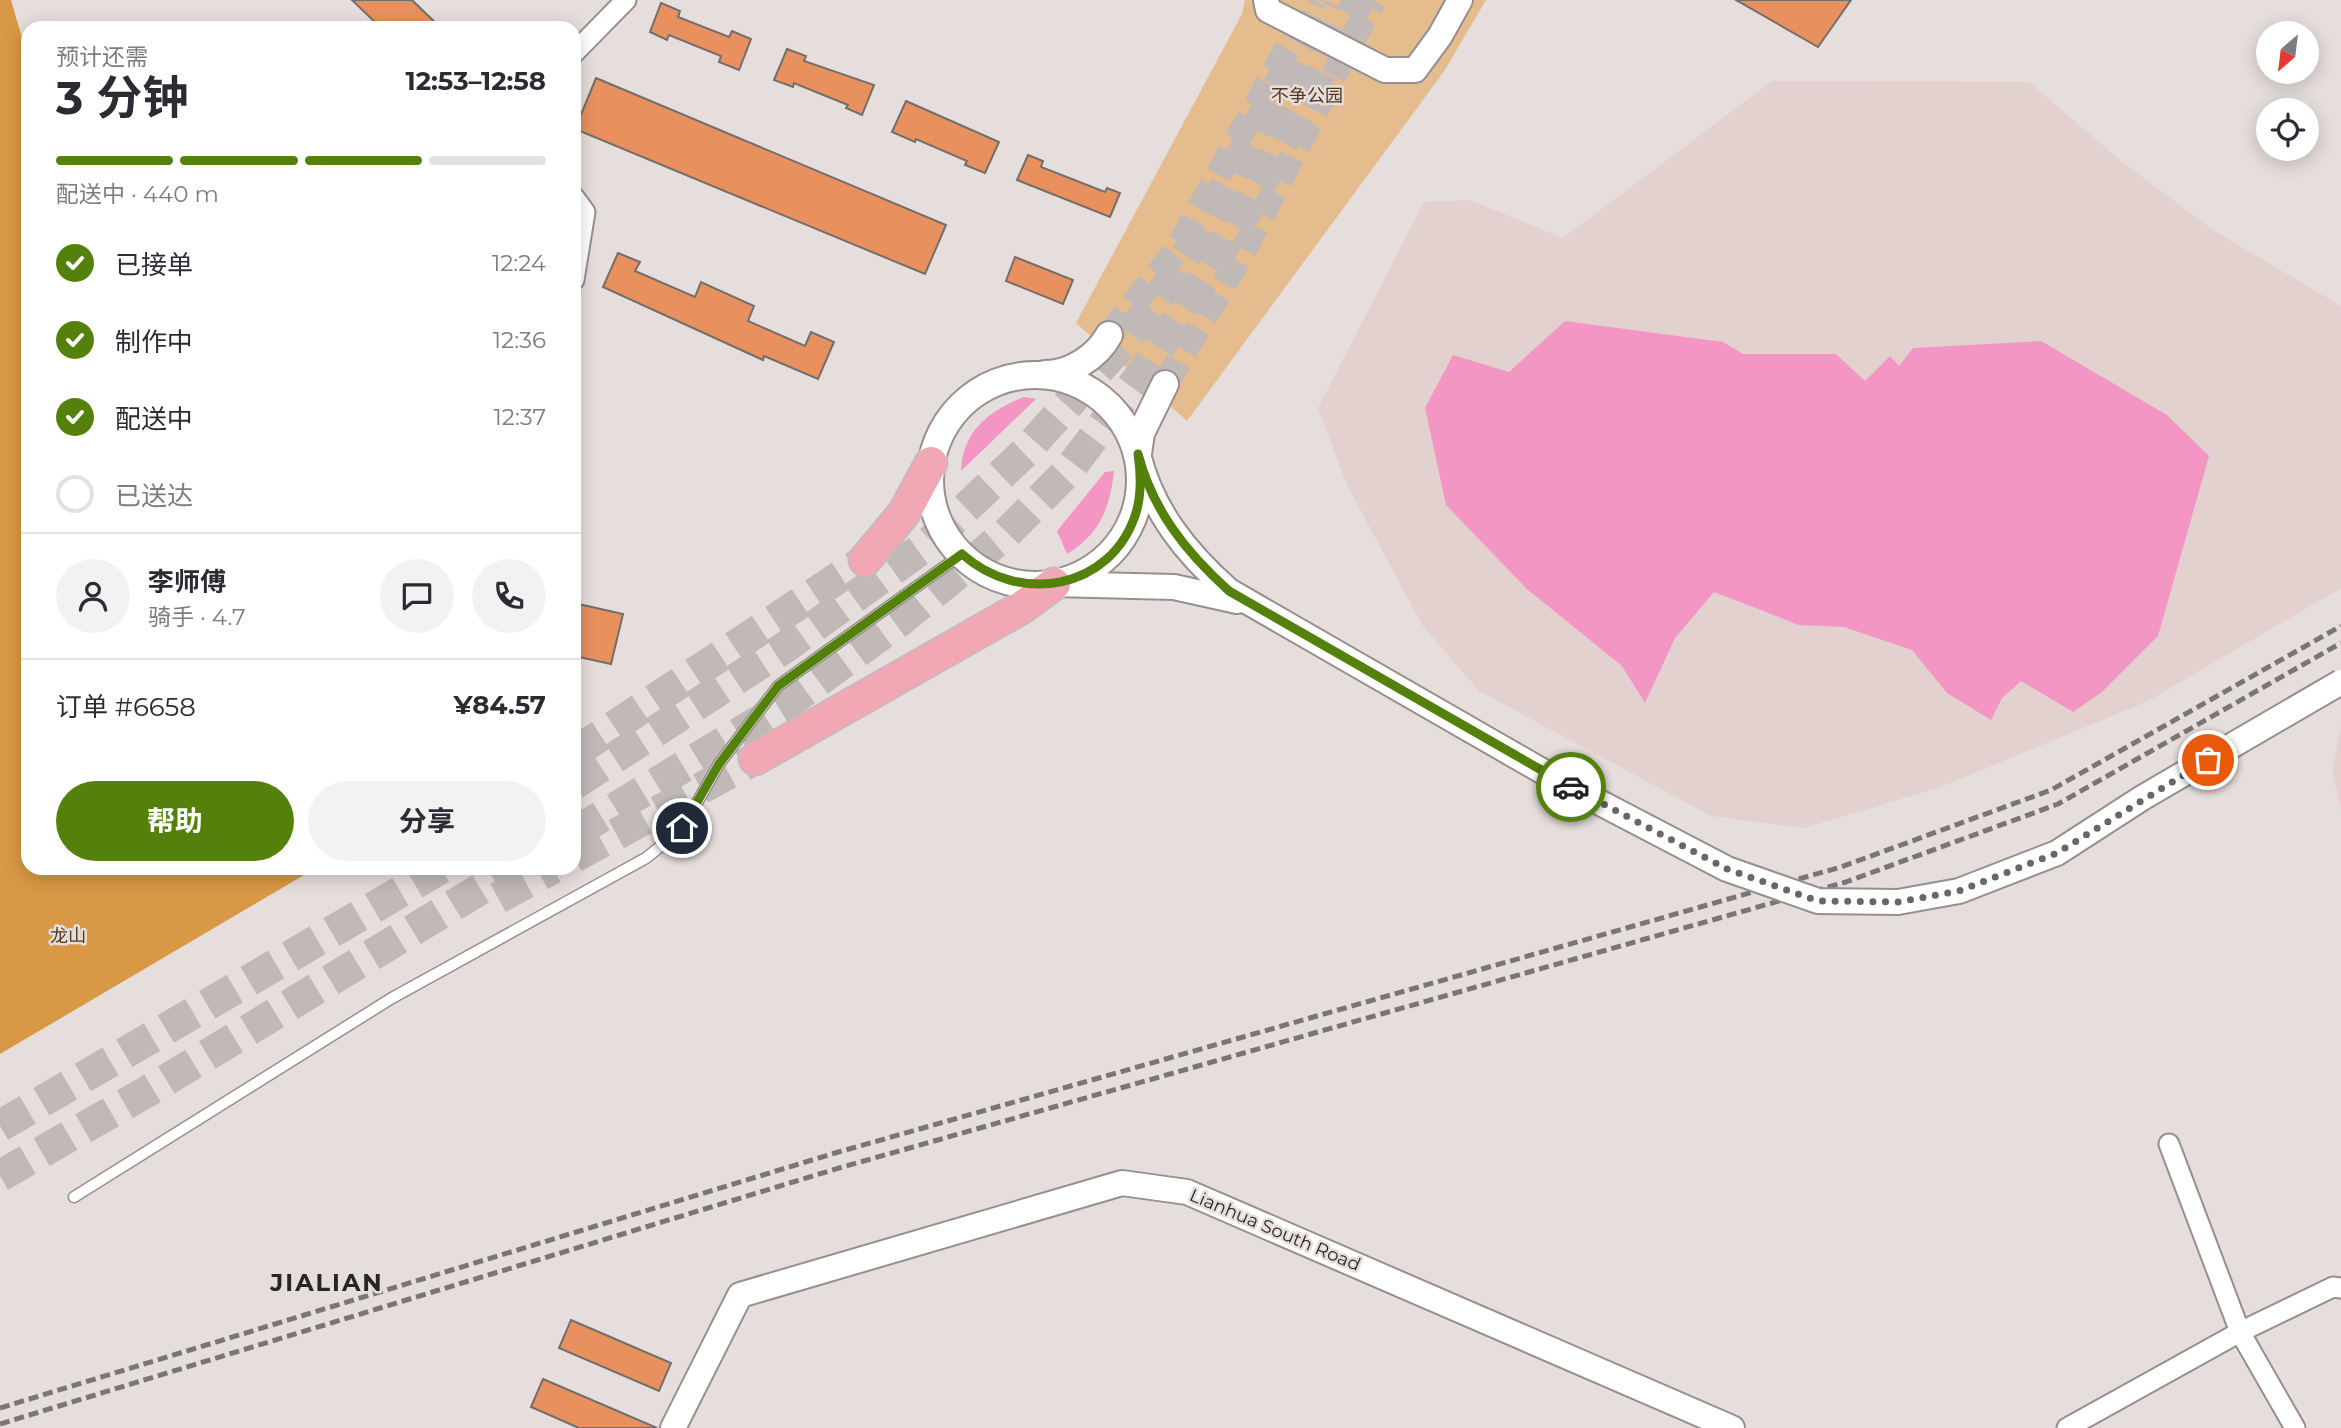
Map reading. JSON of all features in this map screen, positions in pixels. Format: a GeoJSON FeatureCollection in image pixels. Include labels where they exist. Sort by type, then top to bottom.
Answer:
{"type":"FeatureCollection","features":[{"type":"Feature","properties":{"kind":"highway"},"geometry":{"type":"LineString","coordinates":[[864,560],[904,513],[931,463]]}},
{"type":"Feature","properties":{"kind":"highway"},"geometry":{"type":"LineString","coordinates":[[755,759],[1021,608],[1054,584]]}},
{"type":"Feature","properties":{"kind":"main road"},"geometry":{"type":"LineString","coordinates":[[1109,335],[1091,357],[1057,374],[1014,377],[993,383],[964,402],[939,436],[931,463],[931,498],[936,517],[944,532],[962,554],[995,577],[1022,584],[1054,584],[1089,571],[1117,547],[1135,515],[1140,496],[1138,454],[1144,424],[1165,384]]}},
{"type":"Feature","properties":{"kind":"main road"},"geometry":{"type":"LineString","coordinates":[[1044,374],[1077,383],[1106,402],[1123,422],[1138,454]]}},
{"type":"Feature","properties":{"kind":"street"},"geometry":{"type":"LineString","coordinates":[[581,46],[626,0]]}},
{"type":"Feature","properties":{"kind":"street"},"geometry":{"type":"LineString","coordinates":[[1261,4],[1385,70],[1415,70],[1440,36],[1460,0]]}},
{"type":"Feature","properties":{"kind":"street"},"geometry":{"type":"LineString","coordinates":[[581,206],[586,212],[581,240]]}},
{"type":"Feature","properties":{"kind":"street"},"geometry":{"type":"LineString","coordinates":[[1138,454],[1146,485],[1160,512],[1187,551],[1229,591],[1568,786],[1727,869],[1818,901],[1898,902],[1959,891],[2057,853],[2142,798],[2341,682]]}},
{"type":"Feature","properties":{"kind":"street"},"geometry":{"type":"LineString","coordinates":[[1054,584],[1174,587],[1249,604]]}},
{"type":"Feature","properties":{"kind":"street"},"geometry":{"type":"LineString","coordinates":[[2169,1144],[2240,1332],[2295,1428]]}},
{"type":"Feature","properties":{"kind":"street","name":"Lianhua South Road"},"geometry":{"type":"LineString","coordinates":[[673,1428],[740,1295],[1122,1183],[1187,1192],[1732,1428]]}},
{"type":"Feature","properties":{"kind":"street"},"geometry":{"type":"LineString","coordinates":[[2067,1428],[2240,1332],[2333,1287],[2341,1288]]}},
{"type":"Feature","properties":{"kind":"lane"},"geometry":{"type":"LineString","coordinates":[[74,1197],[392,998],[646,858],[682,828],[719,764],[778,686],[962,554]]}},
{"type":"Feature","properties":{"kind":"shaded area"},"geometry":{"type":"Polygon","coordinates":[[[1772,81],[2029,82],[2121,161],[2213,230],[2341,306],[2341,588],[2148,701],[1941,787],[1804,828],[1711,816],[1479,691],[1422,625],[1346,483],[1318,408],[1424,202],[1470,200],[1563,238],[1772,81]]]}},
{"type":"Feature","properties":{"kind":"shaded area"},"geometry":{"type":"Polygon","coordinates":[[[1565,321],[1723,342],[1743,354],[1836,354],[1865,381],[1890,356],[1899,366],[1913,348],[2041,341],[2167,415],[2209,456],[2158,636],[2102,692],[2073,712],[2021,681],[2002,698],[1991,720],[1947,693],[1912,650],[1844,627],[1799,625],[1714,592],[1675,638],[1645,703],[1622,666],[1527,589],[1446,505],[1425,408],[1453,355],[1509,372],[1565,321]]]}},
{"type":"Feature","properties":{"kind":"shaded area"},"geometry":{"type":"Polygon","coordinates":[[[1024,397],[1036,399],[961,471],[966,444],[972,433],[1000,408],[1024,397]]]}},
{"type":"Feature","properties":{"kind":"shaded area"},"geometry":{"type":"Polygon","coordinates":[[[1114,471],[1110,497],[1101,519],[1088,538],[1067,554],[1057,531],[1105,472],[1114,471]]]}},
{"type":"Feature","properties":{"kind":"shaded area"},"geometry":{"type":"Polygon","coordinates":[[[2341,726],[2341,810],[2332,770],[2341,726]]]}},
{"type":"Feature","properties":{"kind":"green space","name":"龙山"},"geometry":{"type":"Polygon","coordinates":[[[0,0],[11,0],[21,34],[21,875],[304,875],[0,1054],[0,0]]]}},
{"type":"Feature","properties":{"kind":"green space","name":"不争公园"},"geometry":{"type":"Polygon","coordinates":[[[1245,0],[1486,0],[1445,70],[1187,421],[1076,323],[1242,14],[1245,0]]]}},
{"type":"Feature","properties":{"kind":"building"},"geometry":{"type":"Polygon","coordinates":[[[352,0],[412,0],[434,21],[374,21],[352,0]]]}},
{"type":"Feature","properties":{"kind":"building"},"geometry":{"type":"Polygon","coordinates":[[[1736,0],[1851,0],[1818,47],[1736,0]]]}},
{"type":"Feature","properties":{"kind":"building"},"geometry":{"type":"Polygon","coordinates":[[[661,3],[680,11],[678,17],[729,37],[732,31],[751,39],[739,70],[719,62],[721,56],[669,35],[667,40],[650,32],[661,3]]]}},
{"type":"Feature","properties":{"kind":"building"},"geometry":{"type":"Polygon","coordinates":[[[787,49],[806,56],[804,61],[874,85],[862,115],[846,108],[848,105],[794,83],[793,87],[774,80],[787,49]]]}},
{"type":"Feature","properties":{"kind":"building"},"geometry":{"type":"Polygon","coordinates":[[[596,78],[946,225],[925,274],[581,131],[581,114],[596,78]]]}},
{"type":"Feature","properties":{"kind":"building"},"geometry":{"type":"Polygon","coordinates":[[[906,101],[999,142],[985,173],[965,165],[967,161],[916,139],[915,142],[892,132],[906,101]]]}},
{"type":"Feature","properties":{"kind":"building"},"geometry":{"type":"Polygon","coordinates":[[[1028,155],[1043,161],[1041,167],[1105,192],[1107,188],[1120,193],[1110,217],[1017,180],[1028,155]]]}},
{"type":"Feature","properties":{"kind":"building"},"geometry":{"type":"Polygon","coordinates":[[[618,253],[640,262],[635,271],[695,297],[701,282],[754,306],[748,321],[805,346],[811,332],[834,342],[818,379],[764,356],[763,360],[603,287],[618,253]]]}},
{"type":"Feature","properties":{"kind":"building"},"geometry":{"type":"Polygon","coordinates":[[[1015,257],[1073,280],[1063,304],[1006,281],[1015,257]]]}},
{"type":"Feature","properties":{"kind":"building"},"geometry":{"type":"Polygon","coordinates":[[[581,605],[623,614],[611,664],[581,658],[581,605]]]}},
{"type":"Feature","properties":{"kind":"building"},"geometry":{"type":"Polygon","coordinates":[[[571,1320],[671,1363],[659,1391],[559,1348],[571,1320]]]}},
{"type":"Feature","properties":{"kind":"building"},"geometry":{"type":"Polygon","coordinates":[[[543,1379],[657,1428],[579,1428],[531,1407],[543,1379]]]}},
{"type":"Feature","properties":{"kind":"tunnel"},"geometry":{"type":"LineString","coordinates":[[1109,335],[1177,250],[1314,0]]}},
{"type":"Feature","properties":{"kind":"tunnel"},"geometry":{"type":"LineString","coordinates":[[581,779],[787,646],[928,544],[1024,453],[1122,344],[1169,283],[1205,225],[1325,0]]}},
{"type":"Feature","properties":{"kind":"tunnel"},"geometry":{"type":"LineString","coordinates":[[581,829],[784,706],[901,620],[1007,533],[1068,471],[1144,371],[1250,204],[1359,0]]}},
{"type":"Feature","properties":{"kind":"tunnel"},"geometry":{"type":"LineString","coordinates":[[1165,384],[1240,257],[1373,0]]}},
{"type":"Feature","properties":{"kind":"tunnel"},"geometry":{"type":"LineString","coordinates":[[581,748],[865,560]]}},
{"type":"Feature","properties":{"kind":"tunnel"},"geometry":{"type":"LineString","coordinates":[[581,853],[755,759]]}},
{"type":"Feature","properties":{"kind":"tunnel"},"geometry":{"type":"LineString","coordinates":[[0,1126],[429,875]]}},
{"type":"Feature","properties":{"kind":"tunnel"},"geometry":{"type":"LineString","coordinates":[[0,1176],[148,1091],[503,875]]}},
{"type":"Feature","properties":{"kind":"tunnel"},"geometry":{"type":"LineString","coordinates":[[498,898],[540,875]]}},
{"type":"Feature","properties":{"kind":"railway"},"geometry":{"type":"LineString","coordinates":[[0,1408],[835,1153],[1841,867],[2051,790],[2341,626]]}},
{"type":"Feature","properties":{"kind":"railway"},"geometry":{"type":"LineString","coordinates":[[0,1424],[839,1168],[1846,882],[2058,804],[2341,643]]}},
{"type":"Feature","properties":{"kind":"way so far"},"geometry":{"type":"LineString","coordinates":[[1571,787],[1727,869],[1818,901],[1898,902],[1959,891],[2057,853],[2142,798],[2208,760]]}},
{"type":"Feature","properties":{"kind":"district","name":"JIALIAN"},"geometry":{"type":"Point","coordinates":[327,1282]}},
{"type":"Feature","properties":{"kind":"route"},"geometry":{"type":"LineString","coordinates":[[682,828],[719,764],[778,686],[962,554],[978,568],[995,577],[1039,585],[1073,579],[1105,559],[1117,547],[1135,515],[1141,479],[1138,454],[1146,485],[1160,512],[1187,551],[1229,591],[1571,787]]}}]}
